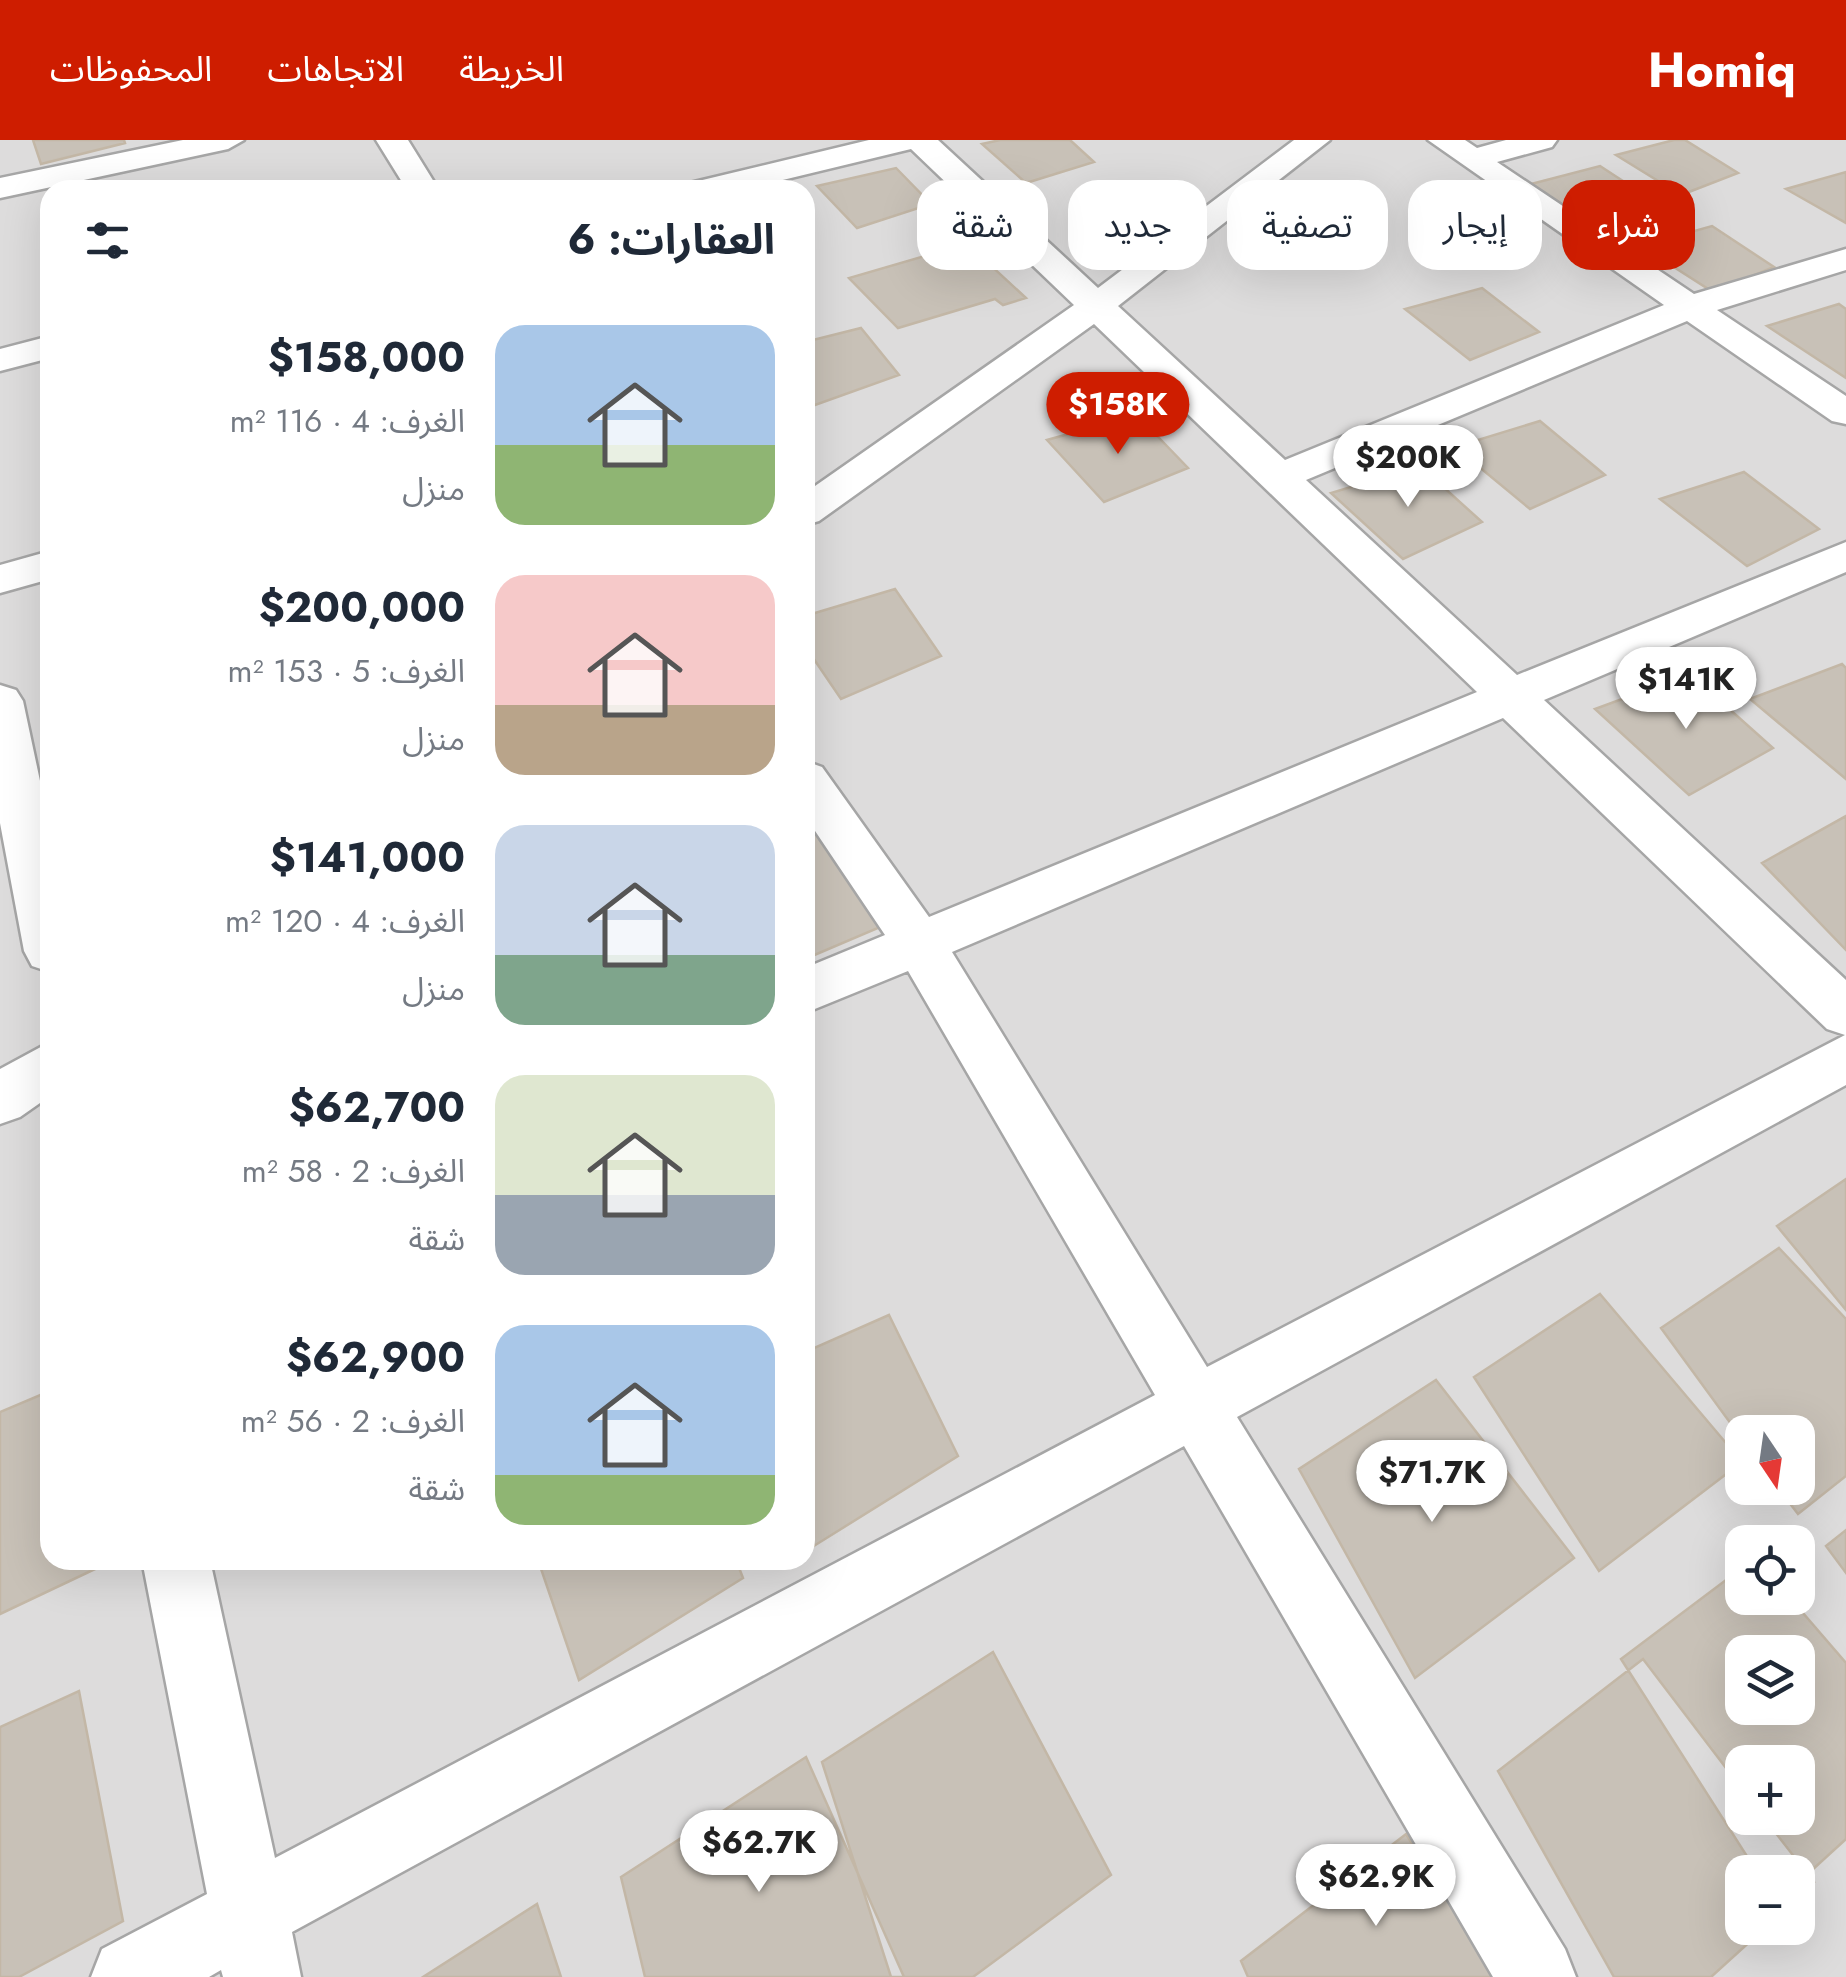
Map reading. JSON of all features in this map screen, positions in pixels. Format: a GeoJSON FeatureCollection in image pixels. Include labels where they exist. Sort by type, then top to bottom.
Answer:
{"type":"FeatureCollection","features":[{"type":"Feature","properties":{"kind":"street"},"geometry":{"type":"LineString","coordinates":[[0,188],[228,140]]}},
{"type":"Feature","properties":{"kind":"street"},"geometry":{"type":"LineString","coordinates":[[392,140],[416,180]]}},
{"type":"Feature","properties":{"kind":"street"},"geometry":{"type":"LineString","coordinates":[[742,180],[908,140]]}},
{"type":"Feature","properties":{"kind":"street"},"geometry":{"type":"LineString","coordinates":[[920,140],[1846,1012]]}},
{"type":"Feature","properties":{"kind":"street"},"geometry":{"type":"LineString","coordinates":[[815,505],[1097,305],[1314,140]]}},
{"type":"Feature","properties":{"kind":"street"},"geometry":{"type":"LineString","coordinates":[[1444,140],[1476,158],[1846,413]]}},
{"type":"Feature","properties":{"kind":"street"},"geometry":{"type":"LineString","coordinates":[[1476,158],[1541,140]]}},
{"type":"Feature","properties":{"kind":"street"},"geometry":{"type":"LineString","coordinates":[[1277,478],[1692,306],[1846,260]]}},
{"type":"Feature","properties":{"kind":"street"},"geometry":{"type":"LineString","coordinates":[[0,360],[40,350]]}},
{"type":"Feature","properties":{"kind":"street"},"geometry":{"type":"LineString","coordinates":[[815,986],[1846,556]]}},
{"type":"Feature","properties":{"kind":"street"},"geometry":{"type":"LineString","coordinates":[[0,579],[40,568]]}},
{"type":"Feature","properties":{"kind":"street"},"geometry":{"type":"LineString","coordinates":[[0,701],[40,902]]}},
{"type":"Feature","properties":{"kind":"street"},"geometry":{"type":"LineString","coordinates":[[815,793],[920,945],[1537,1977]]}},
{"type":"Feature","properties":{"kind":"street"},"geometry":{"type":"LineString","coordinates":[[130,1977],[256,1946],[1193,1406],[1846,1058]]}},
{"type":"Feature","properties":{"kind":"street"},"geometry":{"type":"LineString","coordinates":[[0,1100],[40,1072]]}},
{"type":"Feature","properties":{"kind":"street"},"geometry":{"type":"LineString","coordinates":[[178,1570],[256,1946]]}},
{"type":"Feature","properties":{"kind":"shaded area"},"geometry":{"type":"Polygon","coordinates":[[[0,140],[1846,140],[1846,1977],[0,1977],[0,140]]]}},
{"type":"Feature","properties":{"kind":"building"},"geometry":{"type":"Polygon","coordinates":[[[33,140],[124,140],[125,143],[41,164],[33,140]]]}},
{"type":"Feature","properties":{"kind":"building"},"geometry":{"type":"Polygon","coordinates":[[[1000,140],[1070,140],[1094,162],[1036,180],[1023,180],[982,144],[1000,140]]]}},
{"type":"Feature","properties":{"kind":"building"},"geometry":{"type":"Polygon","coordinates":[[[1685,140],[1738,173],[1695,190],[1695,180],[1657,180],[1616,155],[1685,140]]]}},
{"type":"Feature","properties":{"kind":"building"},"geometry":{"type":"Polygon","coordinates":[[[1600,166],[1621,180],[1562,180],[1562,204],[1542,191],[1542,181],[1600,166]]]}},
{"type":"Feature","properties":{"kind":"building"},"geometry":{"type":"Polygon","coordinates":[[[896,168],[917,190],[917,209],[857,228],[817,186],[896,168]]]}},
{"type":"Feature","properties":{"kind":"building"},"geometry":{"type":"Polygon","coordinates":[[[1846,172],[1846,223],[1786,189],[1846,172]]]}},
{"type":"Feature","properties":{"kind":"building"},"geometry":{"type":"Polygon","coordinates":[[[1712,226],[1774,267],[1713,292],[1679,270],[1695,270],[1695,231],[1712,226]]]}},
{"type":"Feature","properties":{"kind":"building"},"geometry":{"type":"Polygon","coordinates":[[[917,258],[917,270],[996,270],[1026,298],[1003,305],[995,299],[898,328],[849,278],[917,258]]]}},
{"type":"Feature","properties":{"kind":"building"},"geometry":{"type":"Polygon","coordinates":[[[1482,288],[1539,332],[1470,360],[1405,309],[1482,288]]]}},
{"type":"Feature","properties":{"kind":"building"},"geometry":{"type":"Polygon","coordinates":[[[1839,304],[1846,309],[1846,378],[1767,326],[1839,304]]]}},
{"type":"Feature","properties":{"kind":"building"},"geometry":{"type":"Polygon","coordinates":[[[861,328],[899,375],[815,405],[815,340],[861,328]]]}},
{"type":"Feature","properties":{"kind":"building"},"geometry":{"type":"Polygon","coordinates":[[[1137,415],[1188,468],[1104,502],[1047,440],[1137,415]]]}},
{"type":"Feature","properties":{"kind":"building"},"geometry":{"type":"Polygon","coordinates":[[[1540,421],[1605,475],[1530,509],[1455,447],[1540,421]]]}},
{"type":"Feature","properties":{"kind":"building"},"geometry":{"type":"Polygon","coordinates":[[[1420,466],[1482,522],[1403,559],[1331,493],[1420,466]]]}},
{"type":"Feature","properties":{"kind":"building"},"geometry":{"type":"Polygon","coordinates":[[[1744,472],[1819,529],[1747,566],[1660,499],[1744,472]]]}},
{"type":"Feature","properties":{"kind":"building"},"geometry":{"type":"Polygon","coordinates":[[[895,589],[941,656],[841,699],[815,661],[815,613],[895,589]]]}},
{"type":"Feature","properties":{"kind":"building"},"geometry":{"type":"Polygon","coordinates":[[[1842,664],[1846,668],[1846,779],[1750,699],[1842,664]]]}},
{"type":"Feature","properties":{"kind":"building"},"geometry":{"type":"Polygon","coordinates":[[[1690,674],[1773,748],[1689,795],[1595,709],[1690,674]]]}},
{"type":"Feature","properties":{"kind":"building"},"geometry":{"type":"Polygon","coordinates":[[[1846,816],[1846,950],[1762,863],[1846,816]]]}},
{"type":"Feature","properties":{"kind":"building"},"geometry":{"type":"Polygon","coordinates":[[[815,821],[885,925],[815,955],[815,821]]]}},
{"type":"Feature","properties":{"kind":"building"},"geometry":{"type":"Polygon","coordinates":[[[1846,1179],[1846,1310],[1777,1226],[1846,1179]]]}},
{"type":"Feature","properties":{"kind":"building"},"geometry":{"type":"Polygon","coordinates":[[[1779,1248],[1846,1319],[1846,1476],[1815,1501],[1815,1415],[1725,1416],[1661,1328],[1779,1248]]]}},
{"type":"Feature","properties":{"kind":"building"},"geometry":{"type":"Polygon","coordinates":[[[1600,1294],[1725,1442],[1725,1475],[1599,1571],[1474,1377],[1600,1294]]]}},
{"type":"Feature","properties":{"kind":"building"},"geometry":{"type":"Polygon","coordinates":[[[889,1315],[958,1456],[815,1545],[815,1348],[889,1315]]]}},
{"type":"Feature","properties":{"kind":"building"},"geometry":{"type":"Polygon","coordinates":[[[1436,1380],[1574,1558],[1415,1678],[1299,1469],[1436,1380]]]}},
{"type":"Feature","properties":{"kind":"building"},"geometry":{"type":"Polygon","coordinates":[[[40,1395],[40,1570],[93,1570],[0,1614],[0,1412],[40,1395]]]}},
{"type":"Feature","properties":{"kind":"building"},"geometry":{"type":"Polygon","coordinates":[[[1791,1505],[1809,1505],[1798,1514],[1791,1505]]]}},
{"type":"Feature","properties":{"kind":"building"},"geometry":{"type":"Polygon","coordinates":[[[1846,1530],[1846,1573],[1826,1546],[1846,1530]]]}},
{"type":"Feature","properties":{"kind":"building"},"geometry":{"type":"Polygon","coordinates":[[[541,1570],[740,1570],[743,1578],[579,1680],[541,1570]]]}},
{"type":"Feature","properties":{"kind":"building"},"geometry":{"type":"Polygon","coordinates":[[[1725,1581],[1725,1615],[1805,1615],[1846,1663],[1846,1839],[1815,1867],[1815,1855],[1746,1855],[1733,1835],[1815,1835],[1815,1745],[1725,1745],[1725,1822],[1621,1659],[1725,1581]]]}},
{"type":"Feature","properties":{"kind":"building"},"geometry":{"type":"Polygon","coordinates":[[[993,1652],[1111,1875],[973,1977],[891,1977],[822,1762],[993,1652]]]}},
{"type":"Feature","properties":{"kind":"building"},"geometry":{"type":"Polygon","coordinates":[[[1643,1659],[1725,1767],[1725,1835],[1777,1835],[1793,1855],[1725,1855],[1725,1945],[1746,1945],[1711,1977],[1614,1977],[1498,1771],[1643,1659]]]}},
{"type":"Feature","properties":{"kind":"building"},"geometry":{"type":"Polygon","coordinates":[[[79,1691],[123,1921],[19,1977],[0,1977],[0,1727],[79,1691]]]}},
{"type":"Feature","properties":{"kind":"building"},"geometry":{"type":"Polygon","coordinates":[[[806,1757],[904,1977],[645,1977],[621,1877],[806,1757]]]}},
{"type":"Feature","properties":{"kind":"building"},"geometry":{"type":"Polygon","coordinates":[[[1406,1834],[1497,1977],[1248,1977],[1241,1961],[1406,1834]]]}},
{"type":"Feature","properties":{"kind":"building"},"geometry":{"type":"Polygon","coordinates":[[[537,1904],[561,1977],[423,1977],[537,1904]]]}}]}
